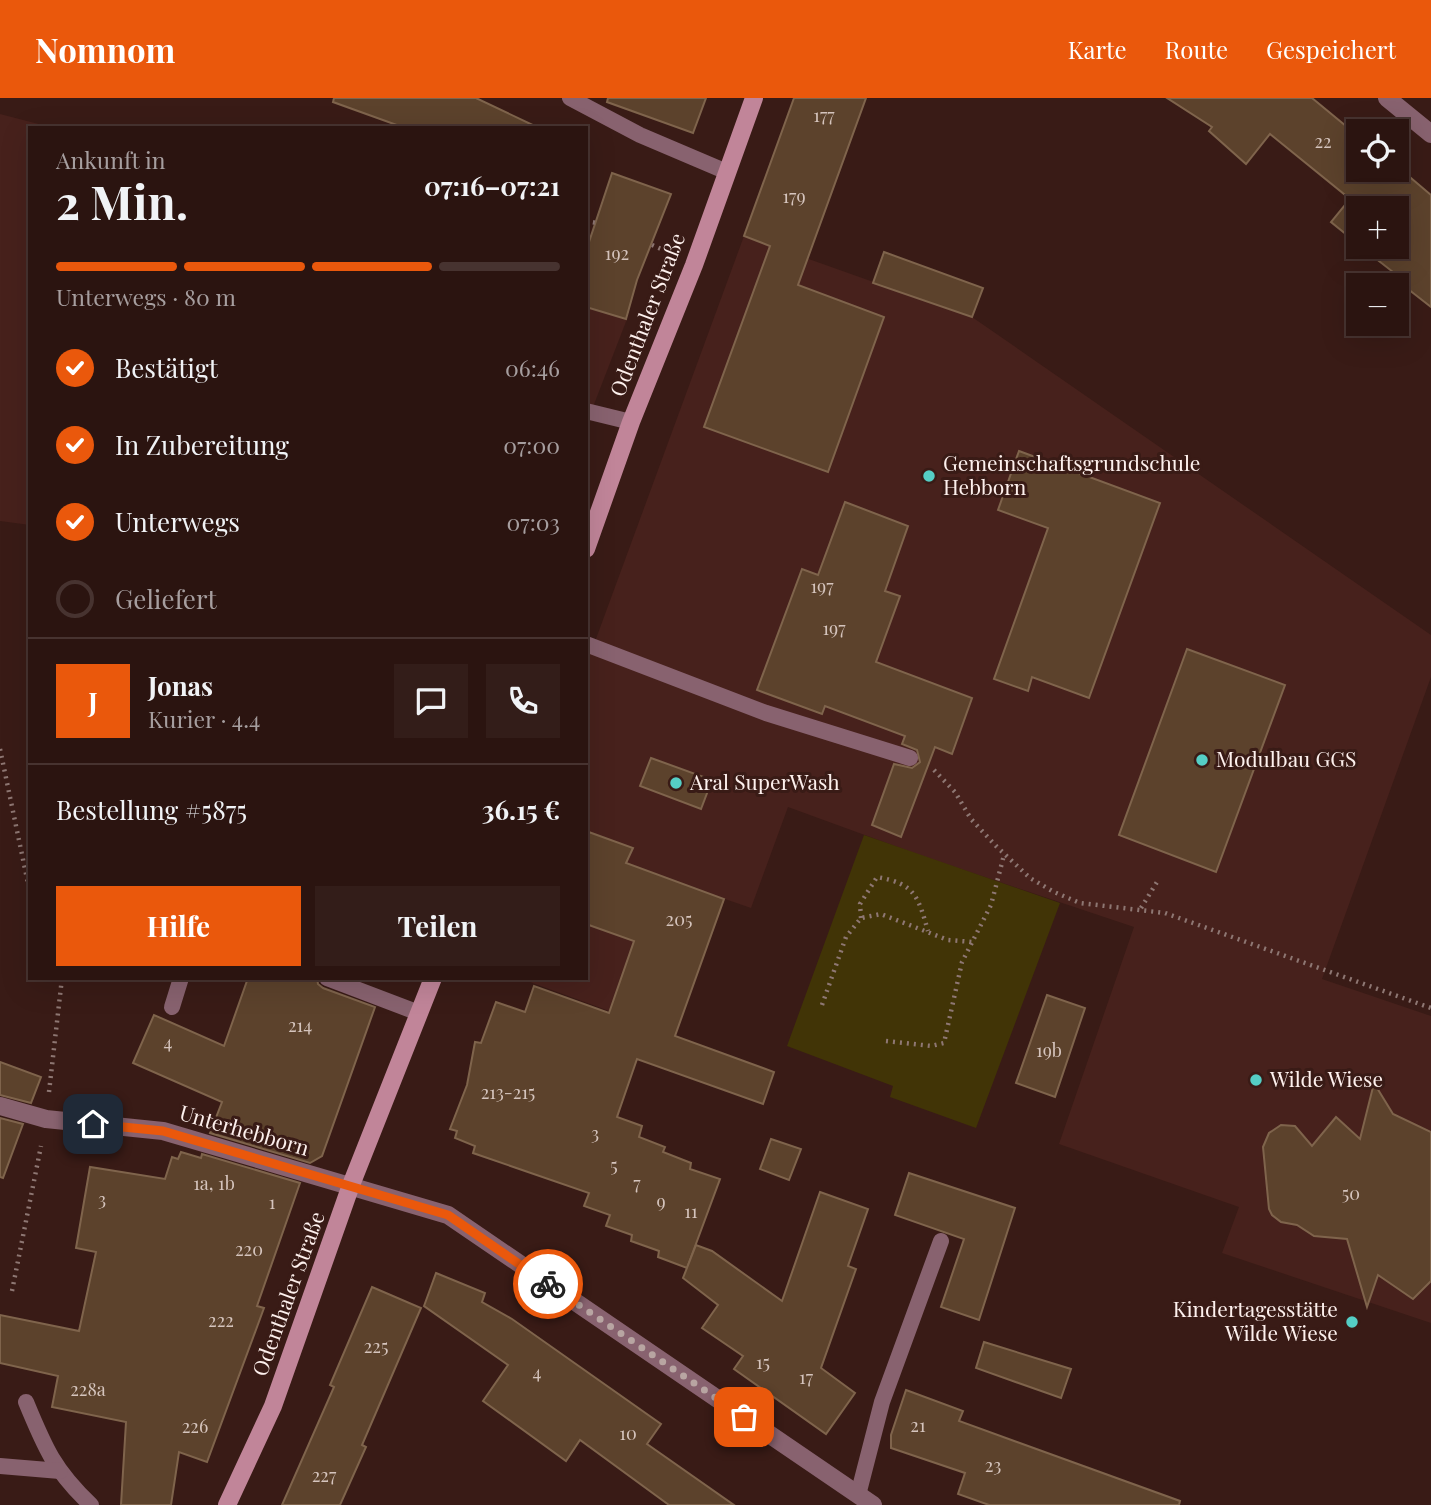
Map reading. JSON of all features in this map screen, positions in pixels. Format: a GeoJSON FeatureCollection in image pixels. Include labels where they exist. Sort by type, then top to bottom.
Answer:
{"type":"FeatureCollection","features":[{"type":"Feature","properties":{"kind":"main road","name":"Odenthaler Straße"},"geometry":{"type":"LineString","coordinates":[[590,525],[694,265],[754,98]]}},
{"type":"Feature","properties":{"kind":"main road","name":"Odenthaler Straße"},"geometry":{"type":"LineString","coordinates":[[228,1505],[273,1406],[351,1185],[432,980]]}},
{"type":"Feature","properties":{"kind":"street"},"geometry":{"type":"LineString","coordinates":[[1387,98],[1431,134]]}},
{"type":"Feature","properties":{"kind":"street","name":"Unterhebborn"},"geometry":{"type":"LineString","coordinates":[[0,1106],[46,1119],[163,1131],[448,1215],[865,1500]]}},
{"type":"Feature","properties":{"kind":"lane"},"geometry":{"type":"LineString","coordinates":[[570,98],[640,135],[727,172]]}},
{"type":"Feature","properties":{"kind":"lane"},"geometry":{"type":"LineString","coordinates":[[588,411],[631,422]]}},
{"type":"Feature","properties":{"kind":"lane"},"geometry":{"type":"LineString","coordinates":[[588,645],[766,713],[910,758]]}},
{"type":"Feature","properties":{"kind":"lane"},"geometry":{"type":"LineString","coordinates":[[172,1007],[180,980]]}},
{"type":"Feature","properties":{"kind":"lane"},"geometry":{"type":"LineString","coordinates":[[332,980],[419,1013]]}},
{"type":"Feature","properties":{"kind":"lane"},"geometry":{"type":"LineString","coordinates":[[865,1500],[882,1402],[941,1241]]}},
{"type":"Feature","properties":{"kind":"lane"},"geometry":{"type":"LineString","coordinates":[[26,1402],[46,1451],[67,1483],[91,1505]]}},
{"type":"Feature","properties":{"kind":"lane"},"geometry":{"type":"LineString","coordinates":[[0,1466],[60,1471]]}},
{"type":"Feature","properties":{"kind":"path"},"geometry":{"type":"LineString","coordinates":[[588,221],[597,223]]}},
{"type":"Feature","properties":{"kind":"path"},"geometry":{"type":"LineString","coordinates":[[0,749],[28,883]]}},
{"type":"Feature","properties":{"kind":"path"},"geometry":{"type":"LineString","coordinates":[[910,758],[938,772],[955,792],[971,820],[1030,878],[1063,896],[1080,903],[1141,908],[1165,913],[1430,1006]]}},
{"type":"Feature","properties":{"kind":"path"},"geometry":{"type":"LineString","coordinates":[[886,1041],[931,1046],[944,1042],[962,962],[991,905],[1004,854]]}},
{"type":"Feature","properties":{"kind":"path"},"geometry":{"type":"LineString","coordinates":[[861,918],[860,904],[877,877],[897,881],[917,895],[928,932]]}},
{"type":"Feature","properties":{"kind":"path"},"geometry":{"type":"LineString","coordinates":[[1141,908],[1157,882]]}},
{"type":"Feature","properties":{"kind":"path"},"geometry":{"type":"LineString","coordinates":[[822,1005],[846,937],[861,918],[881,914],[948,940],[972,942]]}},
{"type":"Feature","properties":{"kind":"path"},"geometry":{"type":"LineString","coordinates":[[12,1291],[46,1119],[62,980]]}},
{"type":"Feature","properties":{"kind":"shaded area"},"geometry":{"type":"Polygon","coordinates":[[[0,114],[46,126],[28,126],[28,525],[0,521],[0,114]]]}},
{"type":"Feature","properties":{"kind":"shaded area","name":"Gemeinschaftsgrundschule Hebborn"},"geometry":{"type":"Polygon","coordinates":[[[744,236],[972,317],[1431,635],[1431,677],[1322,979],[1431,1016],[1431,1323],[1222,1253],[1239,1207],[1059,1144],[1134,927],[925,857],[788,807],[751,908],[725,899],[675,1035],[524,980],[588,980],[588,661],[744,236]]]}},
{"type":"Feature","properties":{"kind":"shaded area"},"geometry":{"type":"Polygon","coordinates":[[[588,308],[627,319],[588,420],[588,308]]]}},
{"type":"Feature","properties":{"kind":"shaded area"},"geometry":{"type":"Polygon","coordinates":[[[864,835],[1060,903],[976,1128],[890,1097],[893,1086],[787,1046],[864,835]]]}},
{"type":"Feature","properties":{"kind":"building"},"geometry":{"type":"Polygon","coordinates":[[[334,98],[476,98],[535,126],[399,126],[333,102],[334,98]]]}},
{"type":"Feature","properties":{"kind":"building"},"geometry":{"type":"Polygon","coordinates":[[[608,98],[706,98],[693,133],[607,102],[608,98]]]}},
{"type":"Feature","properties":{"kind":"building"},"geometry":{"type":"Polygon","coordinates":[[[794,98],[866,98],[798,285],[884,317],[828,472],[704,427],[770,246],[744,236],[794,98]]]}},
{"type":"Feature","properties":{"kind":"building"},"geometry":{"type":"Polygon","coordinates":[[[1167,98],[1312,98],[1346,126],[1346,182],[1409,182],[1409,176],[1431,195],[1431,307],[1409,290],[1409,273],[1392,273],[1376,259],[1409,259],[1409,196],[1346,196],[1270,134],[1246,164],[1209,131],[1212,127],[1167,98]]]}},
{"type":"Feature","properties":{"kind":"building"},"geometry":{"type":"Polygon","coordinates":[[[612,173],[671,194],[637,280],[626,319],[588,308],[588,245],[612,173]]]}},
{"type":"Feature","properties":{"kind":"building"},"geometry":{"type":"Polygon","coordinates":[[[1346,204],[1346,234],[1331,222],[1346,204]]]}},
{"type":"Feature","properties":{"kind":"building"},"geometry":{"type":"Polygon","coordinates":[[[884,252],[983,288],[972,317],[873,283],[884,252]]]}},
{"type":"Feature","properties":{"kind":"building"},"geometry":{"type":"Polygon","coordinates":[[[1019,451],[1160,503],[1089,698],[1032,677],[1028,691],[994,679],[1048,528],[998,510],[1019,451]]]}},
{"type":"Feature","properties":{"kind":"building"},"geometry":{"type":"Polygon","coordinates":[[[845,502],[908,526],[885,591],[900,596],[876,662],[972,698],[952,754],[935,747],[901,837],[872,825],[894,764],[912,768],[920,762],[917,750],[902,744],[905,736],[825,706],[822,714],[757,690],[802,569],[818,575],[845,502]]]}},
{"type":"Feature","properties":{"kind":"building","name":"Modulbau GGS"},"geometry":{"type":"Polygon","coordinates":[[[1187,649],[1285,685],[1216,872],[1119,835],[1187,649]]]}},
{"type":"Feature","properties":{"kind":"building","name":"Aral SuperWash"},"geometry":{"type":"Polygon","coordinates":[[[651,758],[712,780],[701,809],[640,786],[651,758]]]}},
{"type":"Feature","properties":{"kind":"building"},"geometry":{"type":"Polygon","coordinates":[[[588,832],[633,848],[626,863],[724,899],[675,1036],[774,1072],[763,1104],[637,1059],[617,1117],[642,1126],[639,1137],[665,1147],[663,1152],[691,1163],[690,1169],[720,1179],[687,1268],[658,1257],[659,1251],[631,1241],[632,1235],[606,1226],[610,1215],[584,1206],[589,1193],[473,1153],[475,1146],[455,1138],[457,1131],[450,1129],[467,1085],[475,1042],[481,1043],[496,1002],[525,1012],[534,986],[609,1013],[634,941],[588,925],[588,832]]]}},
{"type":"Feature","properties":{"kind":"building"},"geometry":{"type":"Polygon","coordinates":[[[247,980],[317,980],[323,988],[375,1007],[322,1156],[310,1163],[210,1133],[222,1102],[133,1063],[154,1015],[224,1046],[247,980]]]}},
{"type":"Feature","properties":{"kind":"building"},"geometry":{"type":"Polygon","coordinates":[[[1047,995],[1085,1008],[1055,1097],[1016,1083],[1047,995]]]}},
{"type":"Feature","properties":{"kind":"building"},"geometry":{"type":"Polygon","coordinates":[[[0,1062],[41,1077],[31,1103],[0,1095],[0,1062]]]}},
{"type":"Feature","properties":{"kind":"building"},"geometry":{"type":"Polygon","coordinates":[[[1374,1083],[1393,1114],[1431,1132],[1431,1281],[1413,1299],[1378,1275],[1367,1307],[1347,1239],[1314,1236],[1297,1225],[1281,1222],[1272,1215],[1269,1209],[1263,1147],[1269,1133],[1281,1125],[1295,1126],[1312,1146],[1336,1117],[1360,1139],[1374,1083]]]}},
{"type":"Feature","properties":{"kind":"building"},"geometry":{"type":"Polygon","coordinates":[[[0,1118],[23,1124],[3,1178],[0,1177],[0,1118]]]}},
{"type":"Feature","properties":{"kind":"building"},"geometry":{"type":"Polygon","coordinates":[[[771,1139],[801,1149],[789,1180],[760,1169],[771,1139]]]}},
{"type":"Feature","properties":{"kind":"building"},"geometry":{"type":"Polygon","coordinates":[[[181,1152],[201,1158],[202,1154],[300,1183],[257,1306],[264,1308],[207,1462],[179,1452],[171,1505],[121,1505],[126,1422],[52,1407],[58,1376],[0,1363],[0,1315],[79,1331],[96,1252],[76,1248],[90,1167],[165,1179],[172,1157],[178,1159],[181,1152]]]}},
{"type":"Feature","properties":{"kind":"building"},"geometry":{"type":"Polygon","coordinates":[[[909,1173],[1015,1208],[979,1320],[941,1307],[964,1239],[895,1215],[909,1173]]]}},
{"type":"Feature","properties":{"kind":"building"},"geometry":{"type":"Polygon","coordinates":[[[820,1192],[868,1209],[848,1266],[856,1269],[821,1368],[855,1393],[826,1434],[734,1369],[743,1356],[702,1328],[718,1305],[683,1278],[696,1245],[712,1251],[782,1301],[820,1192]]]}},
{"type":"Feature","properties":{"kind":"building"},"geometry":{"type":"Polygon","coordinates":[[[436,1273],[485,1293],[482,1302],[512,1319],[661,1424],[647,1444],[734,1505],[669,1505],[580,1440],[566,1461],[483,1401],[508,1365],[424,1306],[436,1273]]]}},
{"type":"Feature","properties":{"kind":"building"},"geometry":{"type":"Polygon","coordinates":[[[372,1287],[421,1308],[362,1445],[366,1447],[340,1505],[282,1505],[334,1387],[330,1385],[372,1287]]]}},
{"type":"Feature","properties":{"kind":"building"},"geometry":{"type":"Polygon","coordinates":[[[984,1342],[1071,1369],[1061,1398],[976,1368],[984,1342]]]}},
{"type":"Feature","properties":{"kind":"building"},"geometry":{"type":"Polygon","coordinates":[[[906,1390],[963,1411],[959,1421],[1180,1501],[1179,1505],[989,1505],[958,1494],[965,1473],[891,1448],[891,1435],[906,1390]]]}},
{"type":"Feature","properties":{"kind":"way so far"},"geometry":{"type":"LineString","coordinates":[[548,1284],[744,1417]]}},
{"type":"Feature","properties":{"kind":"place","name":"Gemeinschaftsgrundschule Hebborn"},"geometry":{"type":"Point","coordinates":[929,476]}},
{"type":"Feature","properties":{"kind":"place","name":"Modulbau GGS"},"geometry":{"type":"Point","coordinates":[1202,760]}},
{"type":"Feature","properties":{"kind":"place","name":"Aral SuperWash"},"geometry":{"type":"Point","coordinates":[676,783]}},
{"type":"Feature","properties":{"kind":"place","name":"Wilde Wiese"},"geometry":{"type":"Point","coordinates":[1256,1080]}},
{"type":"Feature","properties":{"kind":"place","name":"Kindertagesstätte Wilde Wiese"},"geometry":{"type":"Point","coordinates":[1352,1322]}},
{"type":"Feature","properties":{"kind":"route"},"geometry":{"type":"LineString","coordinates":[[93,1124],[163,1131],[448,1215],[548,1284]]}}]}
